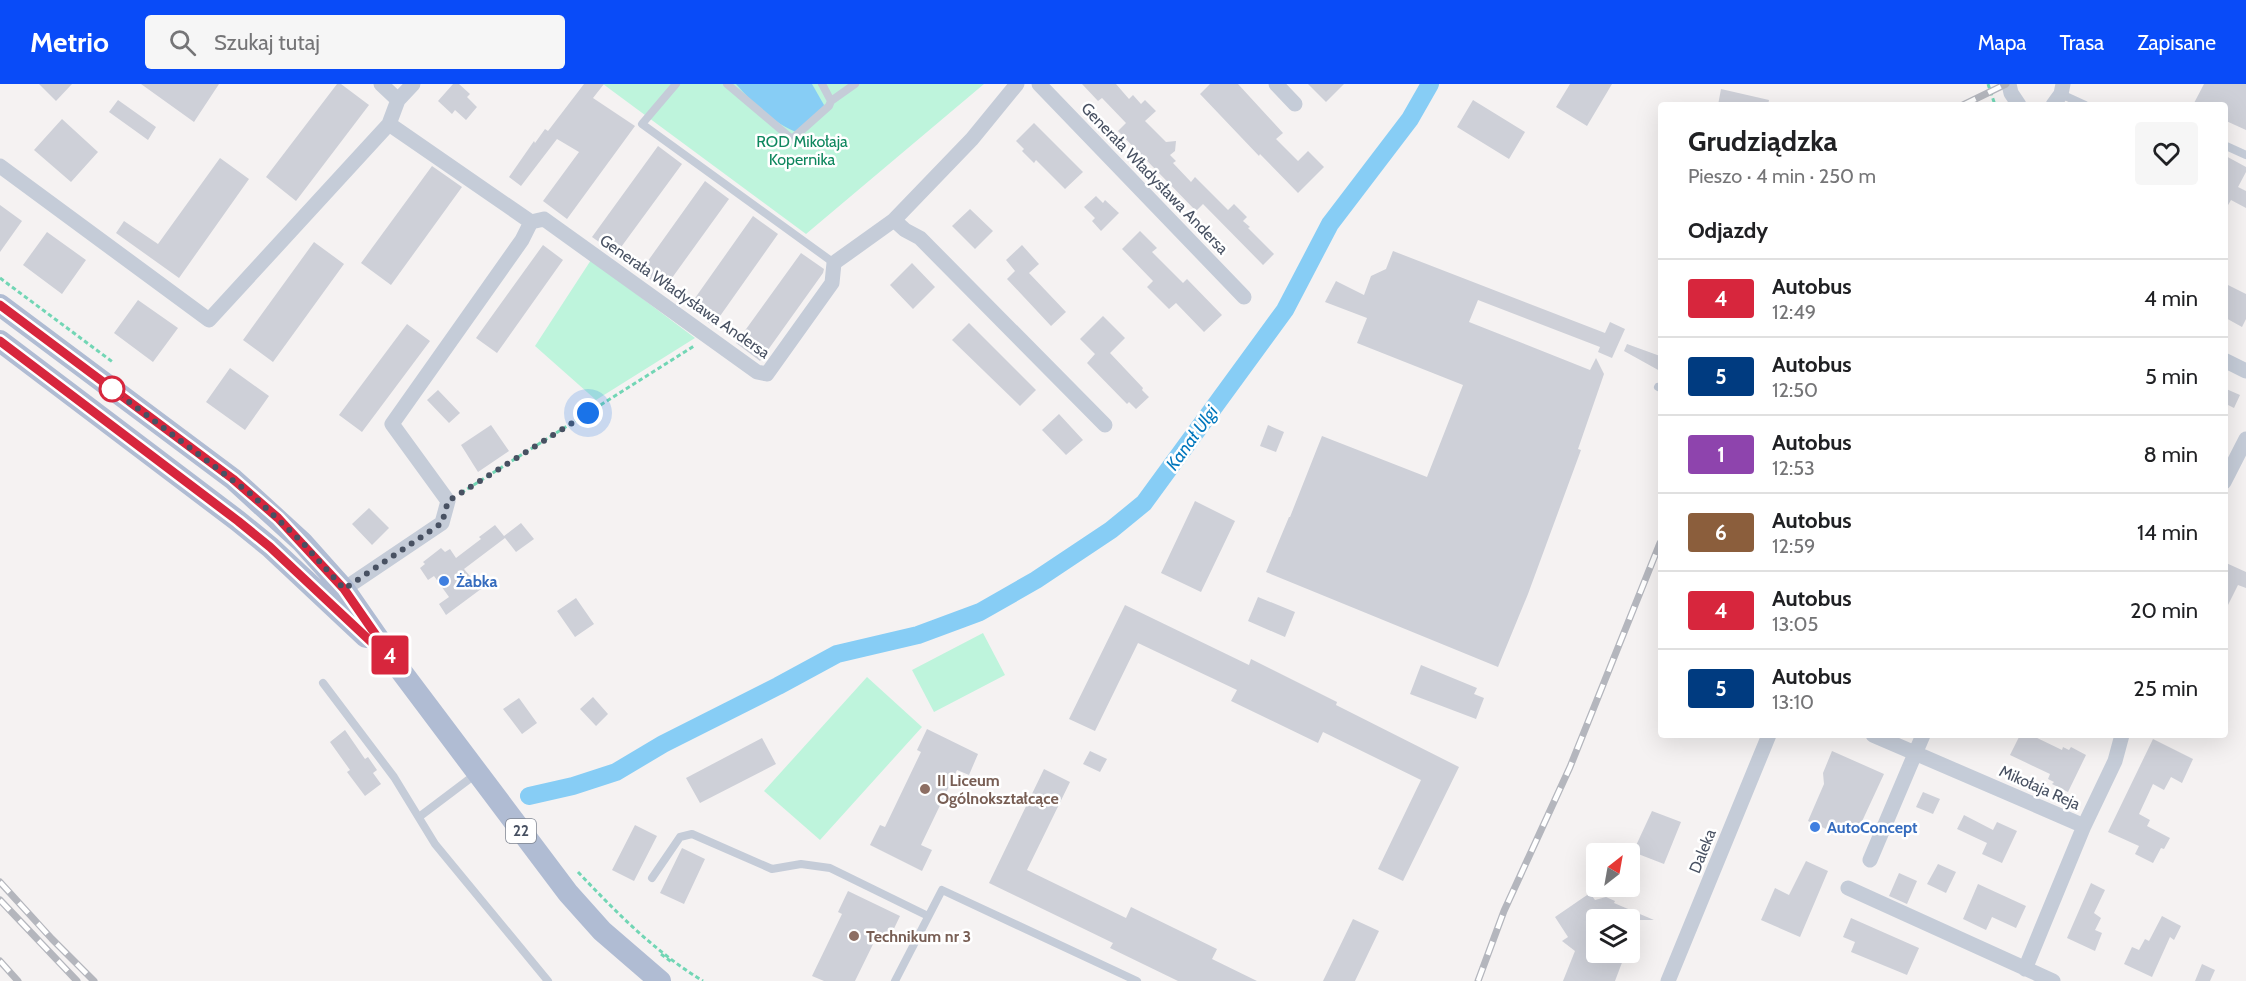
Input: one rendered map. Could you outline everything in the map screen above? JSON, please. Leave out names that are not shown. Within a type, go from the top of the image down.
[{"type":"main road","name":"22","points":[[0,305],[251,494],[302,542],[344,589],[398,667],[568,893],[618,945],[660,981]]},
{"type":"main road","name":"22","points":[[0,341],[171,468],[246,527],[278,554],[398,667]]},
{"type":"street","points":[[381,84],[398,100]]},
{"type":"street","points":[[0,166],[209,320],[389,124],[398,100],[413,84]]},
{"type":"street","name":"Generała Władysława Andersa","points":[[1039,84],[1244,297]]},
{"type":"street","points":[[1276,84],[1295,104]]},
{"type":"street","points":[[2009,84],[2015,102]]},
{"type":"street","points":[[834,263],[894,220],[972,139],[1011,87]]},
{"type":"street","name":"Generała Władysława Andersa","points":[[389,124],[531,222],[544,219],[757,372],[767,374],[832,284],[834,263]]},
{"type":"street","points":[[894,220],[905,230],[920,238],[1106,425]]},
{"type":"street","points":[[344,589],[442,523],[448,501],[392,424],[522,240],[531,222]]},
{"type":"street","points":[[2228,362],[2246,371]]},
{"type":"street","points":[[2228,474],[2246,439]]},
{"type":"street","name":"Daleka","points":[[1668,981],[1767,738]]},
{"type":"street","name":"Mikołaja Reja","points":[[1879,738],[2084,826],[2025,969]]},
{"type":"street","points":[[1870,860],[1922,738]]},
{"type":"street","points":[[2084,826],[2115,761],[2121,738]]},
{"type":"street","points":[[1848,888],[2053,981]]},
{"type":"lane","points":[[676,84],[642,123],[834,263]]},
{"type":"lane","points":[[728,84],[792,139],[829,106],[831,101],[855,84]]},
{"type":"lane","points":[[822,84],[831,101]]},
{"type":"lane","points":[[2059,94],[2078,102]]},
{"type":"lane","points":[[2228,147],[2246,155]]},
{"type":"lane","points":[[323,682],[394,777],[435,844],[548,981]]},
{"type":"lane","points":[[419,817],[477,773]]},
{"type":"lane","points":[[652,878],[680,837],[692,834],[772,869],[801,864],[830,868],[928,916]]},
{"type":"lane","points":[[895,981],[942,890],[1137,981]]},
{"type":"path","points":[[1988,84],[1994,102]]},
{"type":"path","points":[[448,501],[708,337]]},
{"type":"green space","name":"ROD Mikołaja Kopernika","points":[[603,84],[984,84],[806,234]]},
{"type":"green space","points":[[591,260],[695,338],[596,400],[535,346]]},
{"type":"green space","points":[[983,633],[1005,675],[934,712],[912,670]]},
{"type":"green space","points":[[867,677],[922,727],[820,840],[764,791]]},
{"type":"water","points":[[736,84],[812,84],[824,105],[822,112],[799,133],[781,125],[764,113]]},
{"type":"building","points":[[39,84],[72,84],[56,101]]},
{"type":"building","points":[[141,84],[219,84],[194,122]]},
{"type":"building","points":[[337,84],[341,84],[369,105],[296,201],[266,177]]},
{"type":"building","points":[[453,84],[459,84],[470,94],[467,97],[477,107],[466,120],[455,110],[452,114],[438,101]]},
{"type":"building","points":[[584,84],[604,84],[593,98],[635,126],[567,219],[543,201],[579,152],[557,139],[521,186],[509,177],[534,141],[535,143],[545,129],[548,131]]},
{"type":"building","points":[[1082,84],[1116,84],[1129,99],[1133,95],[1141,104],[1145,100],[1156,111],[1145,121],[1166,142],[1176,141],[1175,151],[1170,155],[1176,161],[1173,163],[1191,182],[1195,177],[1228,210],[1234,204],[1247,217],[1243,221],[1250,227],[1248,228],[1274,254],[1263,265],[1203,204],[1196,211],[1118,131],[1126,123],[1102,98],[1098,101]]},
{"type":"building","points":[[1210,84],[1238,84],[1283,133],[1276,139],[1298,161],[1308,151],[1324,167],[1298,193],[1200,94]]},
{"type":"building","points":[[1308,84],[1344,84],[1326,102]]},
{"type":"building","points":[[1570,84],[1612,84],[1587,126],[1556,107]]},
{"type":"building","points":[[2204,84],[2246,84],[2246,130],[2228,122],[2228,102],[2195,102]]},
{"type":"building","points":[[1721,89],[1769,100],[1769,102],[1719,102]]},
{"type":"building","points":[[118,100],[156,127],[148,140],[109,112]]},
{"type":"building","points":[[1473,100],[1525,132],[1509,159],[1457,127]]},
{"type":"building","points":[[62,119],[98,152],[71,182],[34,150]]},
{"type":"building","points":[[1034,123],[1083,172],[1065,189],[1036,160],[1034,163],[1016,141]]},
{"type":"building","points":[[658,146],[682,164],[616,254],[592,237]]},
{"type":"building","points":[[2228,157],[2246,167],[2246,172],[2238,187],[2246,191],[2246,208],[2231,200],[2228,205]]},
{"type":"building","points":[[220,158],[249,179],[179,278],[116,233],[124,221],[158,244]]},
{"type":"building","points":[[432,166],[462,187],[391,285],[361,263]]},
{"type":"building","points":[[705,181],[729,199],[664,289],[640,272]]},
{"type":"building","points":[[1096,196],[1103,203],[1105,200],[1119,213],[1101,231],[1092,221],[1095,218],[1084,207]]},
{"type":"building","points":[[0,205],[22,221],[0,252]]},
{"type":"building","points":[[970,209],[993,231],[975,249],[952,226]]},
{"type":"building","points":[[753,216],[778,234],[713,326],[688,308]]},
{"type":"building","points":[[1140,231],[1157,248],[1152,252],[1183,283],[1187,279],[1222,315],[1204,332],[1176,303],[1169,309],[1147,287],[1153,281],[1122,249]]},
{"type":"building","points":[[47,232],[86,260],[62,294],[23,265]]},
{"type":"building","points":[[314,242],[344,264],[273,362],[243,340]]},
{"type":"building","points":[[543,245],[563,260],[497,353],[476,338]]},
{"type":"building","points":[[1022,245],[1039,264],[1029,273],[1066,312],[1051,326],[1007,279],[1015,271],[1006,260]]},
{"type":"building","points":[[1393,251],[1605,333],[1610,322],[1625,329],[1612,358],[1598,352],[1600,347],[1478,300],[1469,322],[1590,370],[1596,358],[1604,374],[1578,449],[1581,450],[1528,594],[1498,667],[1266,572],[1322,436],[1427,477],[1463,385],[1357,343],[1367,318],[1325,302],[1336,281],[1364,295],[1371,276],[1386,269]]},
{"type":"building","points":[[801,253],[824,269],[823,273],[760,361],[736,343]]},
{"type":"building","points":[[912,263],[935,287],[913,309],[890,285]]},
{"type":"building","points":[[2228,285],[2246,294],[2246,319],[2242,327],[2228,319]]},
{"type":"building","points":[[138,300],[178,328],[153,362],[114,333]]},
{"type":"building","points":[[1103,316],[1125,338],[1110,353],[1149,397],[1136,409],[1129,402],[1127,404],[1087,363],[1095,354],[1080,339]]},
{"type":"building","points":[[969,323],[1036,390],[1020,406],[952,340]]},
{"type":"building","points":[[407,324],[430,341],[362,432],[339,415]]},
{"type":"building","points":[[1627,344],[1658,355],[1658,370],[1624,351]]},
{"type":"building","points":[[230,368],[269,396],[245,430],[206,402]]},
{"type":"building","points":[[438,390],[460,413],[449,423],[427,400]]},
{"type":"building","points":[[2228,390],[2240,395],[2234,408],[2228,405]]},
{"type":"building","points":[[1059,414],[1083,440],[1066,455],[1042,430]]},
{"type":"building","points":[[491,425],[509,451],[478,472],[461,445]]},
{"type":"building","points":[[1268,425],[1284,432],[1276,452],[1260,446]]},
{"type":"building","points":[[1195,501],[1235,521],[1201,592],[1161,573]]},
{"type":"building","points":[[369,508],[389,528],[372,545],[352,524]]},
{"type":"building","points":[[521,523],[534,539],[516,552],[505,538],[464,569],[481,589],[446,615],[439,604],[449,597],[434,576],[428,580],[420,568],[425,564],[423,562],[441,548],[445,552],[450,549],[456,558],[495,525],[504,536]]},
{"type":"building","points":[[2228,564],[2246,572],[2246,588],[2238,585],[2228,605]]},
{"type":"building","points":[[1258,597],[1295,612],[1285,637],[1248,621]]},
{"type":"building","points":[[576,598],[594,624],[575,637],[557,611]]},
{"type":"building","points":[[1125,605],[1249,665],[1251,659],[1459,767],[1403,881],[1378,869],[1421,780],[1323,732],[1318,743],[1231,701],[1237,690],[1138,643],[1095,731],[1069,719]]},
{"type":"building","points":[[1421,665],[1477,688],[1474,694],[1484,698],[1476,719],[1410,694]]},
{"type":"building","points":[[593,697],[608,714],[596,726],[580,709]]},
{"type":"building","points":[[519,698],[537,723],[522,734],[503,709]]},
{"type":"building","name":"II Liceum Ogólnokształcące","points":[[927,729],[978,754],[969,775],[957,770],[921,845],[932,850],[922,871],[870,845],[880,825],[885,827],[921,752],[917,750]]},
{"type":"building","points":[[345,730],[365,759],[368,757],[377,770],[373,773],[381,784],[365,796],[347,772],[350,770],[330,742]]},
{"type":"building","points":[[762,738],[776,764],[700,803],[686,778]]},
{"type":"building","points":[[2018,738],[2037,738],[2062,750],[2063,747],[2069,750],[2071,747],[2086,755],[2068,792],[2052,784],[2054,782],[2048,779],[2050,774],[2010,755]]},
{"type":"building","points":[[2153,739],[2193,759],[2182,783],[2171,777],[2164,790],[2153,784],[2139,814],[2150,820],[2147,826],[2170,838],[2164,849],[2161,848],[2153,863],[2135,854],[2139,846],[2108,832]]},
{"type":"building","points":[[1090,751],[1107,759],[1100,772],[1083,764]]},
{"type":"building","points":[[1832,751],[1884,774],[1858,830],[1847,825],[1842,836],[1808,821],[1824,784],[1823,773]]},
{"type":"building","points":[[1044,769],[1070,782],[1027,870],[1126,918],[1131,907],[1217,949],[1212,959],[1257,981],[1178,981],[1110,948],[1113,943],[989,883]]},
{"type":"building","points":[[1923,792],[1940,799],[1933,814],[1916,807]]},
{"type":"building","points":[[1652,811],[1681,822],[1664,864],[1640,855],[1640,843],[1637,843]]},
{"type":"building","points":[[1964,815],[1993,830],[1997,822],[2017,831],[2002,863],[1982,854],[1987,843],[1957,829]]},
{"type":"building","points":[[635,825],[657,836],[634,881],[612,870]]},
{"type":"building","points":[[682,848],[705,859],[684,904],[660,893]]},
{"type":"building","points":[[1806,861],[1828,871],[1800,937],[1761,920],[1775,888],[1789,895]]},
{"type":"building","points":[[1938,864],[1956,872],[1946,893],[1927,884]]},
{"type":"building","points":[[1899,873],[1917,881],[1907,904],[1889,896]]},
{"type":"building","points":[[2091,883],[2105,890],[2094,913],[2101,918],[2095,930],[2102,933],[2095,951],[2067,938]]},
{"type":"building","points":[[1978,884],[2026,906],[2016,928],[1992,917],[1986,930],[1963,919]]},
{"type":"building","name":"Technikum nr 3","points":[[848,891],[900,916],[890,937],[879,932],[855,981],[824,981],[812,976],[842,914],[838,912]]},
{"type":"building","points":[[1586,896],[1595,900],[1606,897],[1628,909],[1586,909],[1586,963],[1622,963],[1615,981],[1563,981],[1575,951],[1562,941],[1568,937],[1555,917]]},
{"type":"building","points":[[1640,914],[1654,920],[1640,920]]},
{"type":"building","points":[[2162,916],[2181,926],[2174,940],[2170,937],[2152,977],[2124,964],[2132,947],[2139,950],[2145,939],[2149,941]]},
{"type":"building","points":[[1851,918],[1919,948],[1907,975],[1851,952],[1855,942],[1843,937]]},
{"type":"building","points":[[1353,919],[1379,931],[1355,981],[1323,981]]},
{"type":"building","points":[[2202,964],[2215,970],[2210,981],[2195,981]]},
{"type":"waterway","name":"Kanał Ulgi","points":[[529,796],[573,786],[616,772],[663,744],[837,654],[918,635],[980,612],[1036,580],[1111,530],[1144,503],[1285,310],[1330,224],[1410,119],[1430,84]]},
{"type":"railway","points":[[1969,102],[2006,84]]},
{"type":"railway","points":[[1478,981],[1504,911],[1570,767],[1658,548]]},
{"type":"railway","points":[[0,882],[94,981]]},
{"type":"railway","points":[[0,900],[77,981]]},
{"type":"railway","points":[[0,961],[18,981]]},
{"type":"bus line","name":"4","points":[[0,305],[233,479],[278,518],[337,580],[398,667],[270,547],[171,468],[0,341]]},
{"type":"place","name":"Żabka","points":[[444,581]]},
{"type":"place","name":"II Liceum Ogólnokształcące","points":[[925,789]]},
{"type":"place","name":"AutoConcept","points":[[1815,827]]},
{"type":"place","name":"Technikum nr 3","points":[[854,936]]},
{"type":"route","points":[[112,389],[251,494],[302,542],[344,589],[442,523],[448,501],[588,413]]}]
